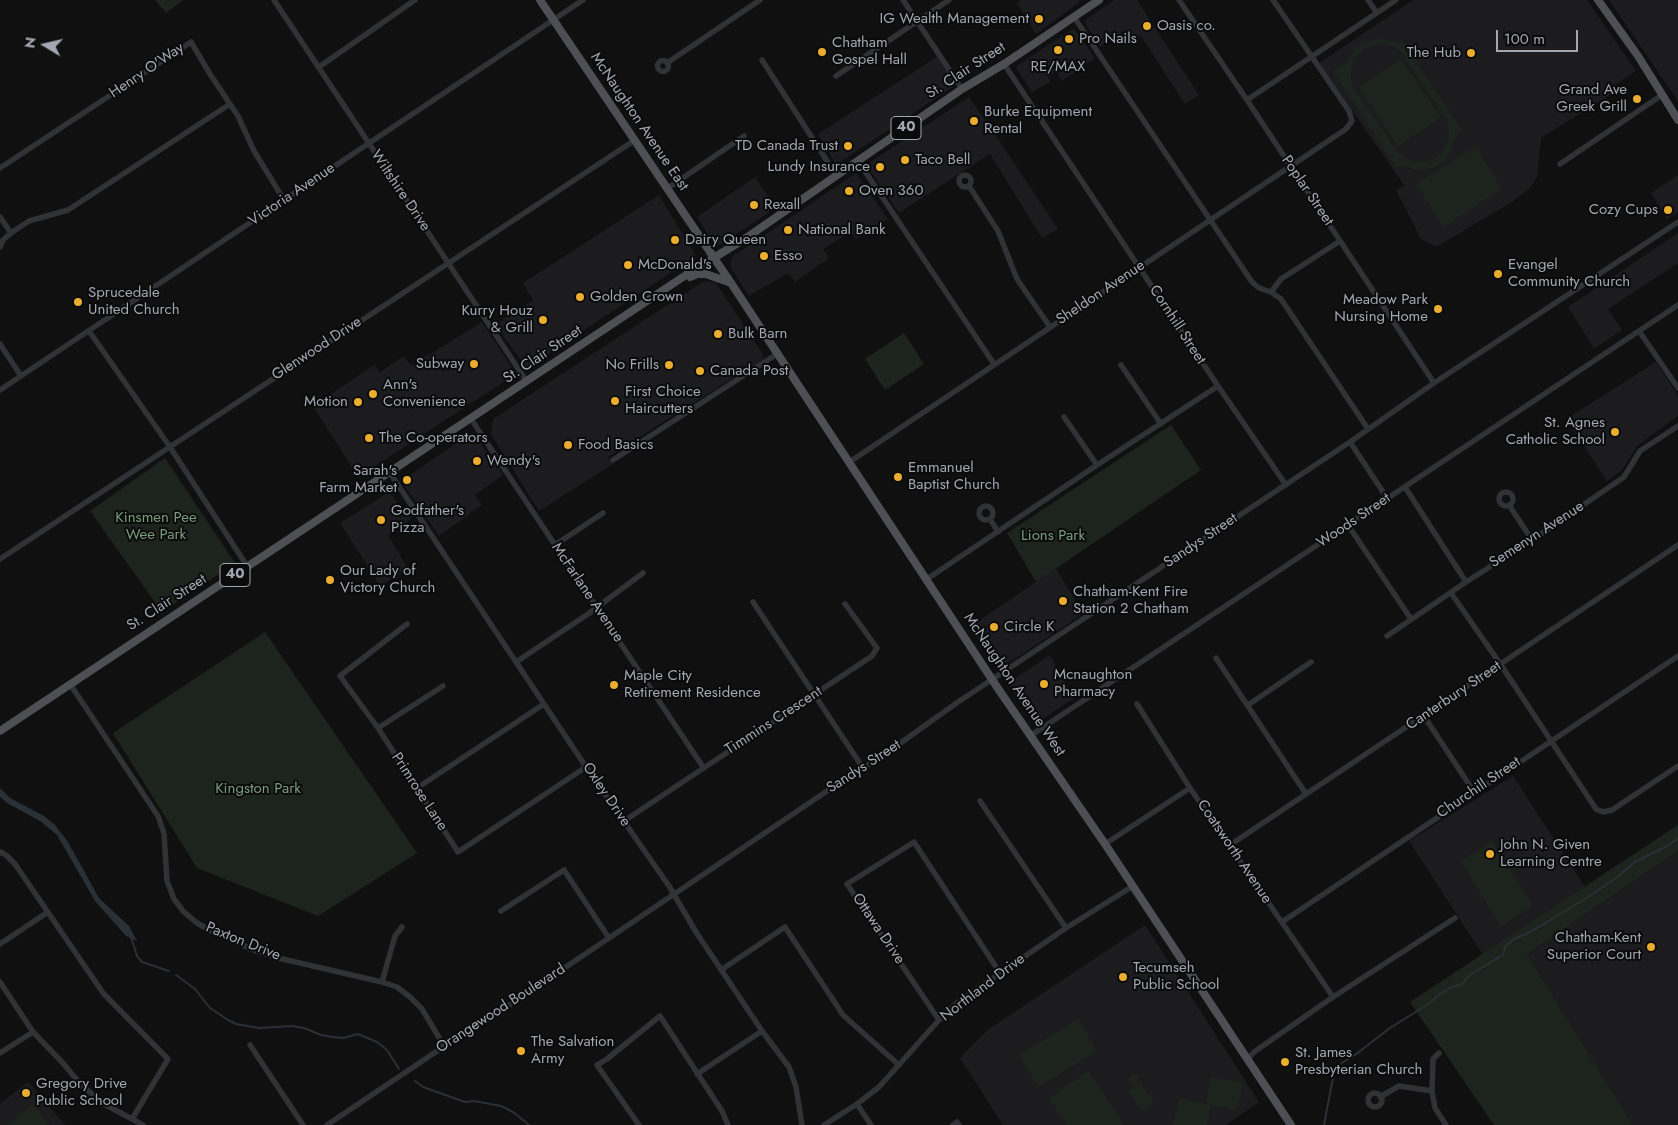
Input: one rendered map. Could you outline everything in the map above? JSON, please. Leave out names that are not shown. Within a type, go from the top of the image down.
[{"type":"main road","name":"McNaughton Avenue East","points":[[540,0],[714,259]]},
{"type":"main road","name":"St. Clair Street","points":[[0,731],[714,259],[962,89],[1004,64],[1074,17],[1088,3],[1099,0]]},
{"type":"main road","points":[[1598,0],[1638,56],[1678,120]]},
{"type":"main road","name":"McNaughton Avenue West","points":[[714,259],[992,680],[1105,844],[1291,1125]]},
{"type":"main road","points":[[680,280],[698,274],[706,274],[730,283]]},
{"type":"street","name":"Wiltshire Drive","points":[[274,0],[320,66],[369,144],[528,382]]},
{"type":"street","points":[[320,66],[415,0]]},
{"type":"street","name":"Victoria Avenue","points":[[0,390],[583,0]]},
{"type":"street","points":[[668,63],[760,0]]},
{"type":"street","points":[[903,0],[962,89]]},
{"type":"street","points":[[836,76],[949,0]]},
{"type":"street","name":"Poplar Street","points":[[1179,0],[1248,100],[1434,383]]},
{"type":"street","points":[[1273,0],[1312,57]]},
{"type":"street","points":[[1368,0],[1377,13]]},
{"type":"street","points":[[1248,100],[1396,0]]},
{"type":"street","points":[[1074,17],[1252,282],[1259,288],[1271,292],[1281,299],[1368,429]]},
{"type":"street","name":"Henry O'Way","points":[[0,168],[191,42],[242,122],[254,151],[284,200]]},
{"type":"street","name":"Sheldon Avenue","points":[[848,463],[1346,129],[1352,121],[1349,111],[1312,57]]},
{"type":"street","points":[[762,60],[836,175]]},
{"type":"street","name":"Cornhill Street","points":[[1004,64],[1286,485]]},
{"type":"street","points":[[1560,164],[1662,95]]},
{"type":"street","points":[[0,247],[11,233],[35,218],[68,210],[230,104]]},
{"type":"street","points":[[668,188],[744,136]]},
{"type":"street","name":"Glenwood Drive","points":[[0,559],[635,140]]},
{"type":"street","points":[[858,161],[994,364]]},
{"type":"street","points":[[969,186],[998,230],[1017,278],[1050,327]]},
{"type":"street","points":[[0,217],[11,233]]},
{"type":"street","name":"Sandys Street","points":[[674,894],[1350,442],[1434,383],[1678,222]]},
{"type":"street","points":[[1271,292],[1281,279],[1340,241]]},
{"type":"street","name":"Woods Street","points":[[1030,736],[1678,304]]},
{"type":"street","points":[[89,331],[170,447],[247,566]]},
{"type":"street","points":[[1639,331],[1678,388]]},
{"type":"street","points":[[0,344],[22,376]]},
{"type":"street","points":[[613,460],[777,354]]},
{"type":"street","points":[[1121,365],[1161,424]]},
{"type":"street","points":[[927,580],[1218,386]]},
{"type":"street","points":[[1064,417],[1097,465]]},
{"type":"street","name":"McFarlane Avenue","points":[[470,419],[703,767]]},
{"type":"street","name":"Semenyn Avenue","points":[[1387,636],[1624,477],[1640,451],[1678,426]]},
{"type":"street","points":[[1350,442],[1388,498]]},
{"type":"street","name":"Oxley Drive","points":[[390,473],[586,767],[674,894],[721,970],[789,1067],[796,1087],[802,1125]]},
{"type":"street","points":[[1405,487],[1466,582]]},
{"type":"street","points":[[1509,504],[1532,540]]},
{"type":"street","points":[[555,545],[603,513]]},
{"type":"street","points":[[990,519],[998,532]]},
{"type":"street","points":[[1348,525],[1410,619]]},
{"type":"street","name":"Canterbury Street","points":[[1230,845],[1678,545]]},
{"type":"street","points":[[516,662],[643,573]]},
{"type":"street","points":[[1451,593],[1501,664],[1596,809],[1602,812],[1612,810],[1678,766]]},
{"type":"street","points":[[753,602],[863,768]]},
{"type":"street","name":"Timmins Crescent","points":[[624,821],[872,656],[877,648],[845,604]]},
{"type":"street","name":"Primrose Lane","points":[[407,624],[340,676],[378,728],[458,852],[586,767]]},
{"type":"street","name":"Churchill Street","points":[[1282,922],[1678,656]]},
{"type":"street","points":[[1216,658],[1306,794]]},
{"type":"street","points":[[1248,705],[1311,662]]},
{"type":"street","name":"Paxton Drive","points":[[70,684],[158,816],[164,833],[167,881],[174,899],[183,911],[197,923],[256,951],[397,987],[422,1009],[444,1046]]},
{"type":"street","points":[[378,728],[443,686]]},
{"type":"street","points":[[417,788],[544,704]]},
{"type":"street","name":"Coatsworth Avenue","points":[[1137,704],[1190,788],[1333,997]]},
{"type":"street","points":[[1424,716],[1474,792]]},
{"type":"street","points":[[1105,844],[1190,788]]},
{"type":"street","points":[[980,802],[1066,928]]},
{"type":"street","name":"Ottawa Drive","points":[[939,1020],[847,884],[914,842],[1000,973]]},
{"type":"street","points":[[0,852],[15,864],[103,993],[168,1059],[132,1119]]},
{"type":"street","points":[[501,911],[564,870],[609,938]]},
{"type":"street","name":"Northland Drive","points":[[824,1125],[879,1087],[939,1020],[957,1003],[1066,928],[1133,886]]},
{"type":"street","name":"Orangewood Boulevard","points":[[327,1125],[674,894]]},
{"type":"street","points":[[0,944],[48,912]]},
{"type":"street","points":[[1248,1059],[1254,1052],[1333,997],[1455,918]]},
{"type":"street","points":[[382,982],[395,936],[402,927]]},
{"type":"street","points":[[721,970],[786,927],[843,1015],[899,1065]]},
{"type":"street","points":[[0,982],[33,1032],[82,1086],[106,1105],[143,1125]]},
{"type":"street","points":[[639,1125],[597,1064],[614,1053],[660,1016],[726,1117],[728,1125]]},
{"type":"street","points":[[697,1074],[762,1031]]},
{"type":"street","points":[[0,1054],[33,1032]]},
{"type":"street","points":[[250,1046],[303,1125]]},
{"type":"street","points":[[1439,1053],[1433,1059],[1432,1090],[1435,1108],[1446,1125]]},
{"type":"street","points":[[1380,1097],[1400,1086],[1432,1090]]},
{"type":"street","points":[[857,1104],[871,1125]]},
{"type":"street","points":[[953,1125],[957,1122],[959,1125]]},
{"type":"shaded area","points":[[1021,0],[1079,0],[1080,2],[1036,34],[1017,3]]},
{"type":"shaded area","points":[[1114,0],[1137,0],[1199,95],[1185,104],[1141,36],[1132,41],[1124,31],[1100,47],[1084,21]]},
{"type":"shaded area","points":[[1413,0],[1587,0],[1636,71],[1613,86],[1616,91],[1541,138],[1537,177],[1531,187],[1512,202],[1436,247],[1421,239],[1396,190],[1404,185],[1319,63]]},
{"type":"shaded area","points":[[1609,0],[1678,0],[1678,101]]},
{"type":"shaded area","points":[[1074,28],[1095,58],[1062,81],[1056,72],[1048,77],[1051,82],[1032,92],[1015,67]]},
{"type":"shaded area","points":[[938,56],[957,84],[836,165],[818,134]]},
{"type":"shaded area","points":[[969,97],[1058,229],[1042,238],[990,154],[899,213],[869,169],[869,163]]},
{"type":"shaded area","points":[[856,173],[888,219],[856,239],[851,232],[823,249],[829,258],[795,282],[788,273],[749,296],[730,266],[732,257]]},
{"type":"shaded area","points":[[1678,175],[1678,212],[1667,219],[1651,193]]},
{"type":"shaded area","points":[[755,177],[776,208],[719,245],[713,243],[697,217]]},
{"type":"shaded area","points":[[659,195],[696,256],[527,368],[495,325],[533,300],[523,283]]},
{"type":"shaded area","points":[[1678,233],[1678,263],[1608,309],[1622,330],[1594,349],[1568,307]]},
{"type":"shaded area","points":[[704,281],[716,283],[762,353],[763,359],[608,457],[613,464],[539,511],[491,434],[493,419]]},
{"type":"shaded area","points":[[482,322],[516,374],[358,477],[313,406],[374,365],[380,372],[404,356],[411,366]]},
{"type":"shaded area","name":"St. Agnes Catholic School","points":[[1656,362],[1678,396],[1678,416],[1638,445],[1622,470],[1607,481],[1566,419]]},
{"type":"shaded area","points":[[473,432],[503,475],[475,495],[482,505],[439,536],[401,481]]},
{"type":"shaded area","points":[[389,492],[411,519],[388,535],[408,568],[380,586],[340,523]]},
{"type":"shaded area","points":[[1056,568],[1083,614],[1005,665],[993,662],[970,627]]},
{"type":"shaded area","points":[[1050,655],[1074,698],[1035,724],[1010,686],[1011,681]]},
{"type":"shaded area","name":"John N. Given Learning Centre","points":[[1513,776],[1585,887],[1483,955],[1409,841]]},
{"type":"shaded area","points":[[0,788],[10,798],[44,816],[55,825],[68,842],[99,898],[129,926],[137,941],[126,936],[95,901],[57,835],[40,821],[7,803],[0,797]]},
{"type":"shaded area","points":[[1678,851],[1678,1125],[1633,1125],[1527,954]]},
{"type":"shaded area","name":"Tecumseh Public School","points":[[1145,925],[1259,1102],[1226,1125],[1003,1125],[960,1058],[989,1029]]},
{"type":"shaded area","name":"Gregory Drive Public School","points":[[28,1082],[65,1125],[0,1125],[0,1104]]},
{"type":"green space","points":[[155,0],[183,0],[166,13]]},
{"type":"green space","points":[[1381,38],[1398,43],[1402,40],[1462,130],[1456,135],[1450,154],[1433,168],[1422,170],[1402,165],[1397,168],[1333,71],[1346,63],[1356,48],[1364,42]],"holes":[[[1377,44],[1389,45],[1400,51],[1447,120],[1449,130],[1448,141],[1444,150],[1426,162],[1415,162],[1404,158],[1397,152],[1356,91],[1351,79],[1351,67],[1356,56],[1365,48]]]},
{"type":"green space","points":[[1401,59],[1441,118],[1398,146],[1359,87]]},
{"type":"green space","points":[[1476,146],[1501,189],[1444,227],[1416,184]]},
{"type":"green space","points":[[904,333],[924,364],[885,390],[865,359]]},
{"type":"green space","name":"Lions Park","points":[[1171,425],[1201,470],[1036,582],[1007,533]]},
{"type":"green space","name":"Kinsmen Pee Wee Park","points":[[165,458],[235,563],[162,612],[90,511]]},
{"type":"green space","name":"Kingston Park","points":[[265,632],[417,853],[318,916],[197,868],[113,733]]},
{"type":"green space","points":[[1678,825],[1678,851],[1527,954],[1633,1125],[1494,1125],[1410,1002]]},
{"type":"green space","points":[[1492,841],[1533,906],[1501,926],[1461,861]]},
{"type":"green space","points":[[1078,1019],[1097,1051],[1038,1087],[1019,1055]]},
{"type":"green space","points":[[1088,1071],[1124,1125],[1067,1125],[1049,1098]]},
{"type":"green space","points":[[1136,1073],[1139,1077],[1137,1083],[1140,1082],[1154,1103],[1142,1111],[1128,1090],[1136,1084],[1134,1085],[1128,1081],[1129,1077]]},
{"type":"green space","points":[[1211,1077],[1243,1083],[1237,1110],[1211,1105],[1207,1125],[1173,1125],[1179,1098],[1206,1104]]},
{"type":"green space","points":[[32,1104],[50,1125],[9,1125]]},
{"type":"waterway","points":[[1324,1125],[1335,1067],[1355,1055],[1390,1028],[1430,1003],[1440,994],[1462,984],[1471,974],[1503,955],[1505,947],[1514,939],[1532,931],[1585,899],[1616,878],[1635,862],[1667,846],[1678,838]]},
{"type":"waterway","points":[[131,937],[137,956],[142,962],[169,971]]},
{"type":"waterway","points":[[176,975],[195,989],[210,1008],[236,1024],[259,1028],[292,1026],[304,1028],[321,1035],[343,1038],[358,1034],[377,1042],[387,1050],[399,1069]]},
{"type":"waterway","points":[[415,1081],[423,1087],[465,1102],[474,1101],[501,1106],[513,1112],[529,1125]]},
{"type":"place","name":"IG Wealth Management","points":[[1039,19]]},
{"type":"place","name":"Oasis co.","points":[[1147,26]]},
{"type":"place","name":"Pro Nails","points":[[1069,39]]},
{"type":"place","name":"RE/MAX","points":[[1058,50]]},
{"type":"place","name":"Chatham Gospel Hall","points":[[822,52]]},
{"type":"place","name":"The Hub","points":[[1471,53]]},
{"type":"place","name":"Grand Ave Greek Grill","points":[[1637,99]]},
{"type":"place","name":"Burke Equipment Rental","points":[[974,121]]},
{"type":"place","name":"TD Canada Trust","points":[[848,146]]},
{"type":"place","name":"Taco Bell","points":[[905,160]]},
{"type":"place","name":"Lundy Insurance","points":[[880,167]]},
{"type":"place","name":"Oven 360","points":[[849,191]]},
{"type":"place","name":"Rexall","points":[[754,205]]},
{"type":"place","name":"Cozy Cups","points":[[1668,210]]},
{"type":"place","name":"National Bank","points":[[788,230]]},
{"type":"place","name":"Dairy Queen","points":[[675,240]]},
{"type":"place","name":"Esso","points":[[764,256]]},
{"type":"place","name":"McDonald's","points":[[628,265]]},
{"type":"place","name":"Evangel Community Church","points":[[1498,274]]},
{"type":"place","name":"Golden Crown","points":[[580,297]]},
{"type":"place","name":"Sprucedale United Church","points":[[78,302]]},
{"type":"place","name":"Meadow Park Nursing Home","points":[[1438,309]]},
{"type":"place","name":"Kurry Houz & Grill","points":[[543,320]]},
{"type":"place","name":"Bulk Barn","points":[[718,334]]},
{"type":"place","name":"Subway","points":[[474,364]]},
{"type":"place","name":"No Frills","points":[[669,365]]},
{"type":"place","name":"Canada Post","points":[[700,371]]},
{"type":"place","name":"Ann's Convenience","points":[[373,394]]},
{"type":"place","name":"First Choice Haircutters","points":[[615,401]]},
{"type":"place","name":"Motion","points":[[358,402]]},
{"type":"place","name":"St. Agnes Catholic School","points":[[1615,432]]},
{"type":"place","name":"The Co-operators","points":[[369,438]]},
{"type":"place","name":"Food Basics","points":[[568,445]]},
{"type":"place","name":"Wendy's","points":[[477,461]]},
{"type":"place","name":"Emmanuel Baptist Church","points":[[898,477]]},
{"type":"place","name":"Sarah's Farm Market","points":[[407,480]]},
{"type":"place","name":"Godfather's Pizza","points":[[381,520]]},
{"type":"place","name":"Our Lady of Victory Church","points":[[330,580]]},
{"type":"place","name":"Chatham-Kent Fire Station 2 Chatham","points":[[1063,601]]},
{"type":"place","name":"Circle K","points":[[994,627]]},
{"type":"place","name":"Mcnaughton Pharmacy","points":[[1044,684]]},
{"type":"place","name":"Maple City Retirement Residence","points":[[614,685]]},
{"type":"place","name":"John N. Given Learning Centre","points":[[1490,854]]},
{"type":"place","name":"Chatham-Kent Superior Court","points":[[1651,947]]},
{"type":"place","name":"Tecumseh Public School","points":[[1123,977]]},
{"type":"place","name":"The Salvation Army","points":[[521,1051]]},
{"type":"place","name":"St. James Presbyterian Church","points":[[1285,1062]]},
{"type":"place","name":"Gregory Drive Public School","points":[[26,1093]]}]
